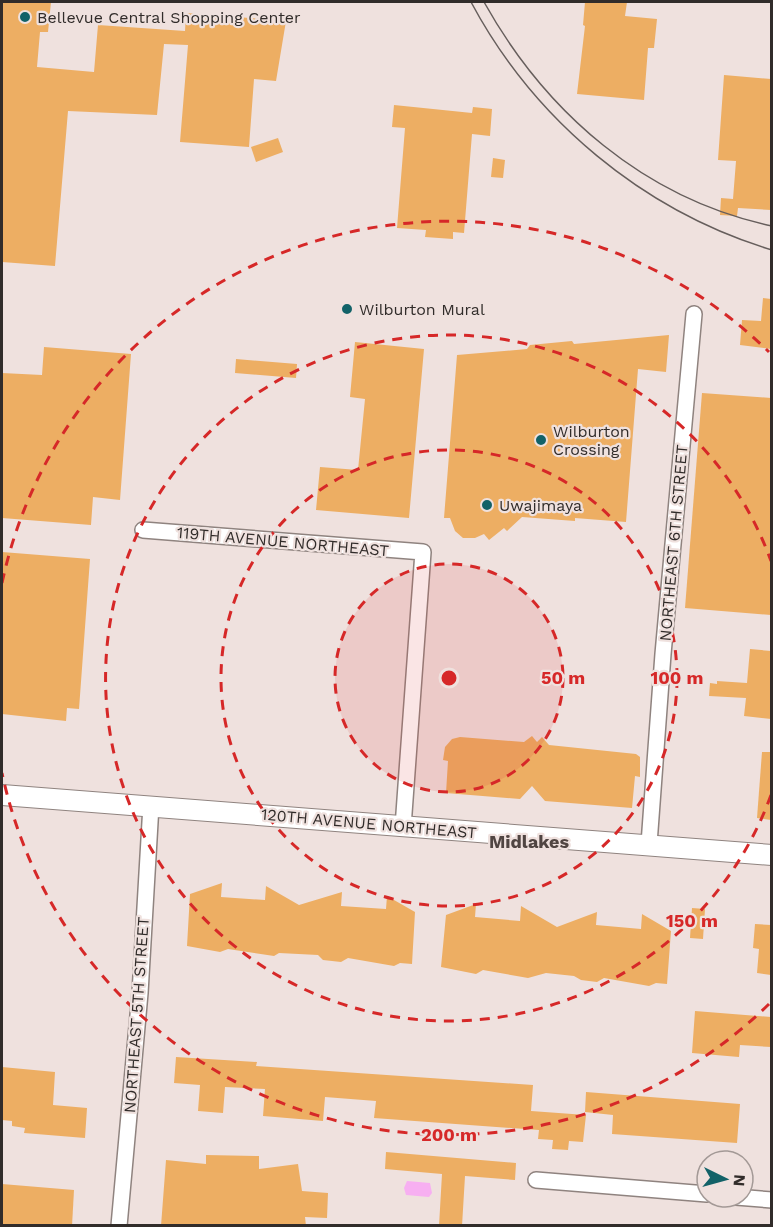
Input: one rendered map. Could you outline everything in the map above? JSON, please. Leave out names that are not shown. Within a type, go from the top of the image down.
[{"type":"main road","name":"120TH AVENUE NORTHEAST","points":[[2,795],[771,855]]},
{"type":"street","name":"NORTHEAST 6TH STREET","points":[[649,844],[663,654],[694,314]]},
{"type":"street","name":"119TH AVENUE NORTHEAST","points":[[143,530],[423,552],[403,827]]},
{"type":"street","name":"NORTHEAST 5TH STREET","points":[[119,1226],[140,993],[151,805]]},
{"type":"street","points":[[536,1180],[695,1193]]},
{"type":"street","points":[[755,1199],[771,1200]]},
{"type":"shaded area","points":[[407,1181],[430,1183],[432,1193],[429,1197],[406,1195],[404,1188]]},
{"type":"building","points":[[2,2],[51,2],[48,32],[40,32],[37,67],[94,72],[98,25],[185,31],[186,13],[286,21],[276,81],[254,79],[249,147],[180,142],[188,45],[164,44],[157,115],[68,111],[55,266],[2,262]]},
{"type":"building","points":[[585,2],[627,2],[625,16],[657,19],[654,48],[648,48],[644,100],[577,94],[585,26],[583,25]]},
{"type":"building","points":[[724,75],[771,79],[771,210],[738,208],[737,216],[720,215],[721,198],[733,199],[736,161],[718,160]]},
{"type":"building","points":[[394,105],[472,113],[473,107],[492,109],[490,136],[472,134],[464,233],[453,232],[453,239],[425,237],[426,230],[397,228],[405,128],[392,127]]},
{"type":"building","points":[[278,138],[283,152],[256,162],[251,147]]},
{"type":"building","points":[[493,158],[505,160],[503,178],[491,177]]},
{"type":"building","points":[[763,298],[771,299],[771,349],[740,345],[742,320],[761,321]]},
{"type":"building","name":"Wilburton Crossing","points":[[669,335],[666,372],[638,369],[626,522],[522,517],[507,531],[504,528],[489,540],[484,534],[475,538],[463,538],[455,531],[450,518],[444,518],[457,355],[527,349],[530,345],[572,341],[574,344]]},
{"type":"building","points":[[355,342],[424,349],[409,518],[316,510],[320,467],[358,470],[365,399],[350,397]]},
{"type":"building","points":[[44,347],[131,354],[120,500],[93,497],[91,525],[2,518],[2,373],[42,375]]},
{"type":"building","points":[[236,359],[297,364],[296,378],[235,373]]},
{"type":"building","points":[[702,393],[771,398],[771,615],[685,608]]},
{"type":"building","points":[[2,552],[90,559],[79,709],[67,708],[66,721],[2,714]]},
{"type":"building","points":[[750,649],[771,651],[771,719],[744,716],[746,698],[709,696],[710,683],[717,684],[717,681],[747,683]]},
{"type":"building","points":[[532,736],[537,742],[542,737],[549,745],[636,754],[640,757],[640,777],[635,776],[632,808],[545,801],[532,786],[520,799],[446,793],[448,761],[443,760],[445,747],[452,739],[460,737],[524,742]]},
{"type":"building","points":[[762,752],[771,752],[771,820],[757,818]]},
{"type":"building","points":[[222,883],[221,897],[265,900],[266,886],[299,905],[342,892],[341,906],[386,909],[387,896],[415,912],[412,964],[400,963],[394,966],[348,958],[341,962],[323,960],[318,955],[279,953],[274,956],[228,949],[220,952],[187,946],[190,894]]},
{"type":"building","points":[[476,904],[475,917],[520,921],[521,906],[557,927],[597,912],[596,925],[641,929],[642,914],[671,931],[667,984],[656,983],[649,986],[604,978],[597,982],[581,980],[574,976],[546,973],[528,978],[483,970],[476,974],[441,967],[446,915]]},
{"type":"building","points":[[692,908],[705,909],[703,939],[690,938]]},
{"type":"building","points":[[755,924],[771,925],[771,975],[757,973],[759,949],[753,948]]},
{"type":"building","points":[[695,1011],[771,1017],[771,1047],[740,1045],[739,1057],[692,1053]]},
{"type":"building","points":[[176,1057],[257,1062],[256,1066],[533,1085],[531,1111],[586,1115],[583,1142],[569,1141],[568,1150],[552,1149],[553,1140],[538,1139],[539,1130],[374,1118],[376,1101],[325,1097],[323,1121],[263,1116],[265,1089],[225,1087],[223,1113],[198,1111],[200,1085],[174,1083]]},
{"type":"building","points":[[2,1067],[55,1072],[53,1105],[87,1108],[85,1138],[24,1133],[25,1128],[12,1126],[12,1121],[2,1120]]},
{"type":"building","points":[[586,1092],[740,1104],[737,1143],[612,1134],[613,1115],[585,1112]]},
{"type":"building","points":[[386,1152],[516,1163],[515,1180],[465,1176],[462,1226],[439,1226],[442,1174],[385,1169]]},
{"type":"building","points":[[206,1155],[259,1156],[259,1169],[298,1164],[302,1191],[328,1193],[327,1218],[305,1217],[306,1226],[161,1226],[166,1160],[206,1164]]},
{"type":"building","points":[[2,1184],[74,1190],[72,1226],[2,1226]]},
{"type":"tram line","points":[[471,2],[497,45],[526,85],[560,122],[597,156],[637,186],[679,211],[725,233],[772,250]]},
{"type":"tram line","points":[[484,2],[509,42],[537,80],[569,115],[604,146],[641,173],[682,195],[726,213],[772,226]]},
{"type":"place","name":"Bellevue Central Shopping Center","points":[[25,17]]},
{"type":"place","name":"Wilburton Mural","points":[[347,309]]},
{"type":"place","name":"Wilburton Crossing","points":[[541,440]]},
{"type":"place","name":"Uwajimaya","points":[[487,505]]},
{"type":"district","name":"Midlakes","points":[[529,842]]}]
